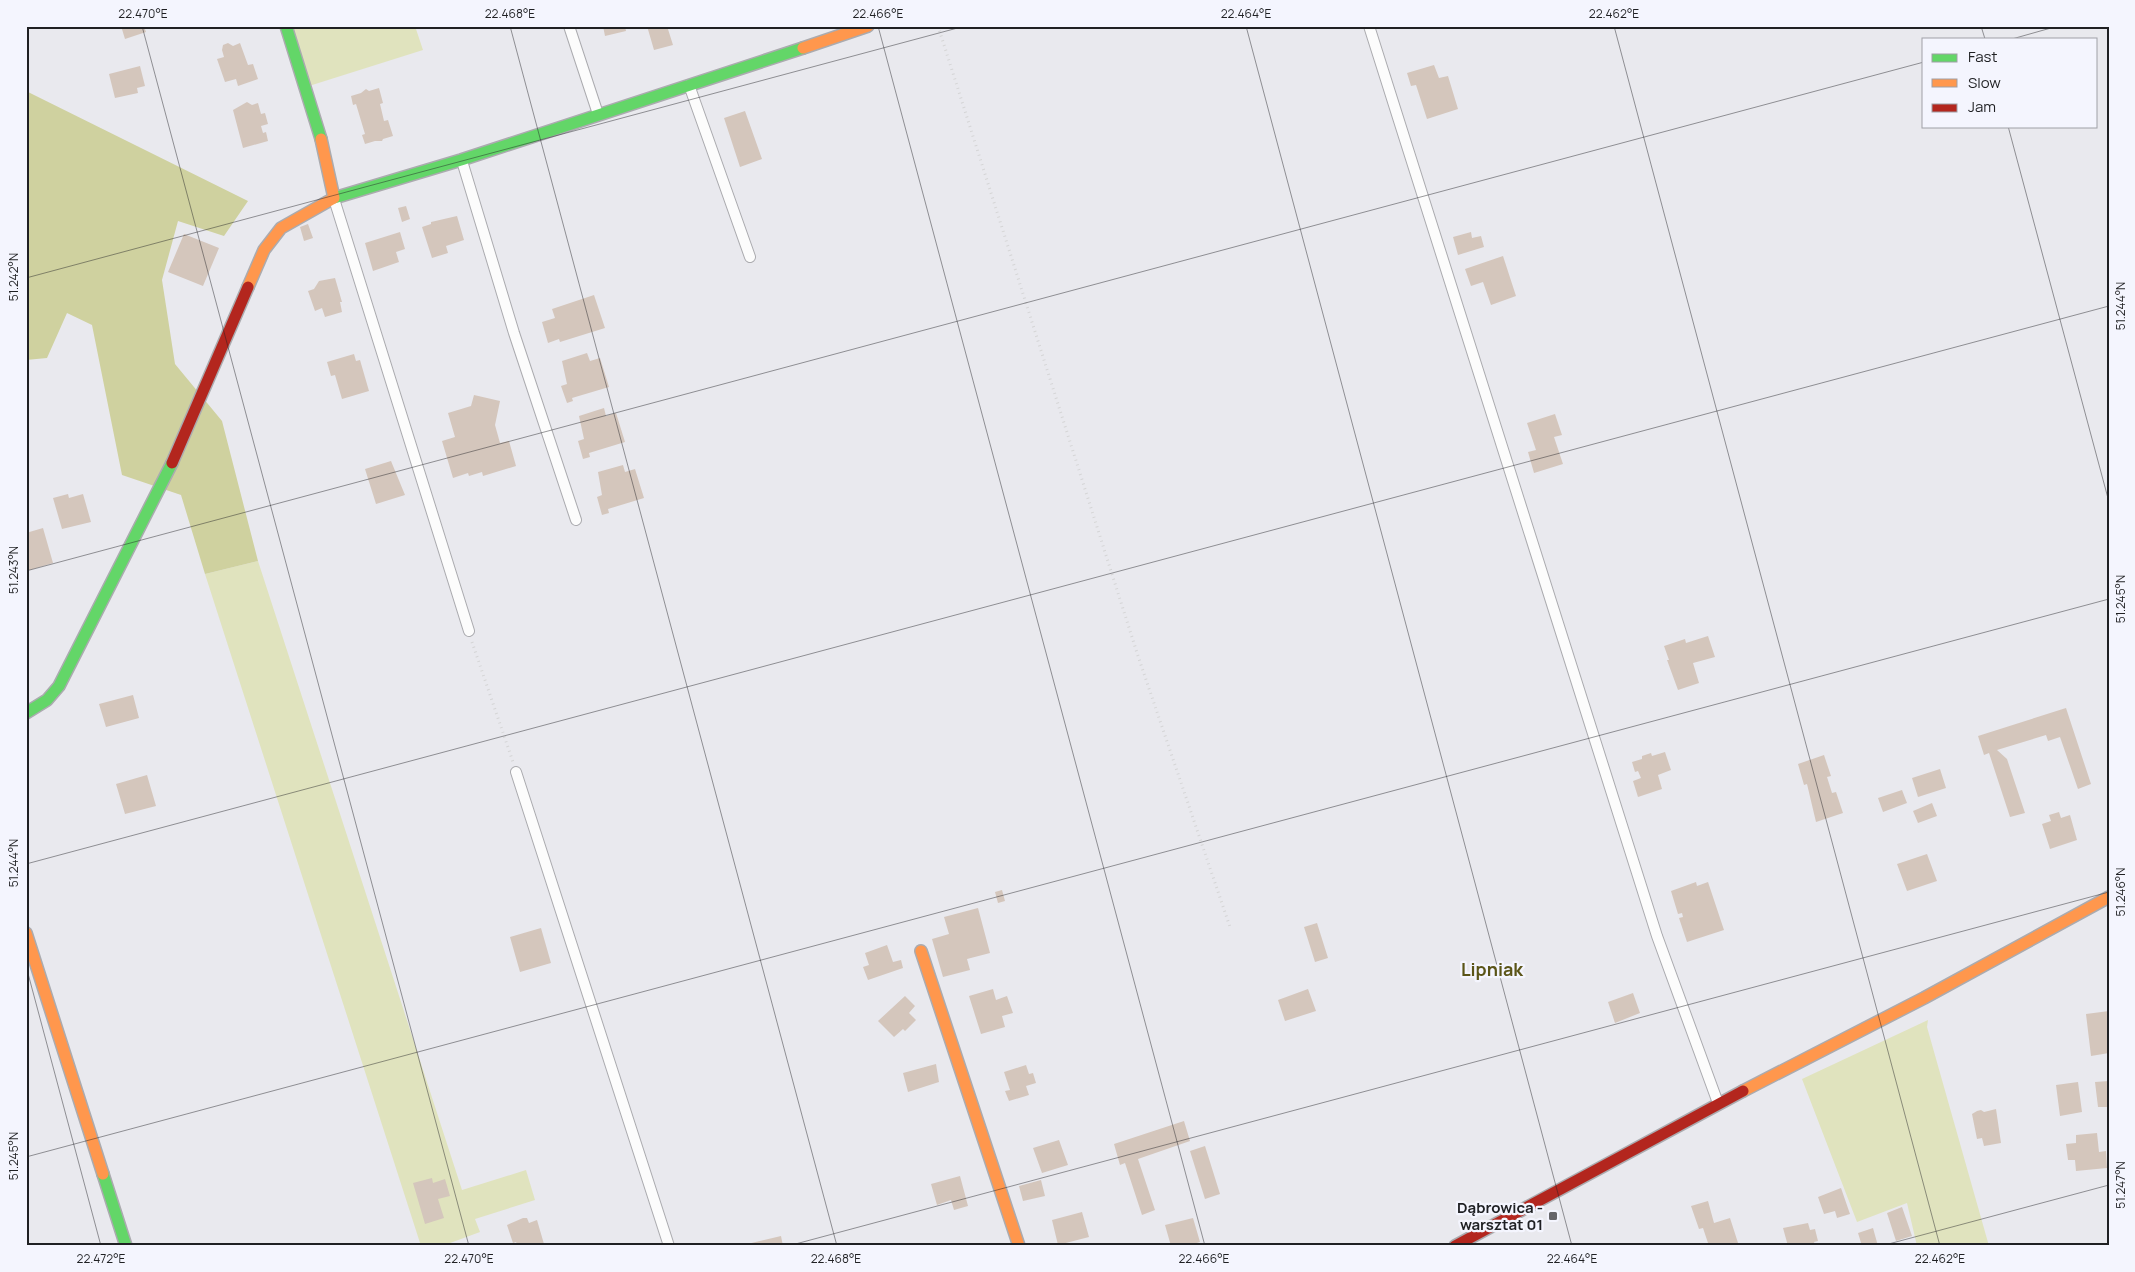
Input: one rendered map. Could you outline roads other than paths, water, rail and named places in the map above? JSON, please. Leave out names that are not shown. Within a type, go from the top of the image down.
[{"type":"street","points":[[286,26],[321,140],[334,198]]},
{"type":"street","points":[[26,713],[47,700],[59,686],[172,463],[264,250],[282,228],[334,198],[462,160],[868,26]]},
{"type":"street","points":[[1454,1246],[1718,1104],[1924,998],[2109,897]]},
{"type":"street","points":[[26,933],[126,1246]]},
{"type":"street","points":[[921,951],[1019,1246]]},
{"type":"lane","points":[[569,26],[598,114]]},
{"type":"lane","points":[[1369,26],[1657,936],[1718,1104]]},
{"type":"lane","points":[[689,84],[750,257]]},
{"type":"lane","points":[[462,160],[514,332],[576,520]]},
{"type":"lane","points":[[334,198],[469,631]]},
{"type":"lane","points":[[516,772],[669,1246]]},
{"type":"place","name":"Dąbrowica - warsztat 01","points":[[1553,1216]]},
{"type":"district","name":"Lipniak","points":[[1492,969]]}]
